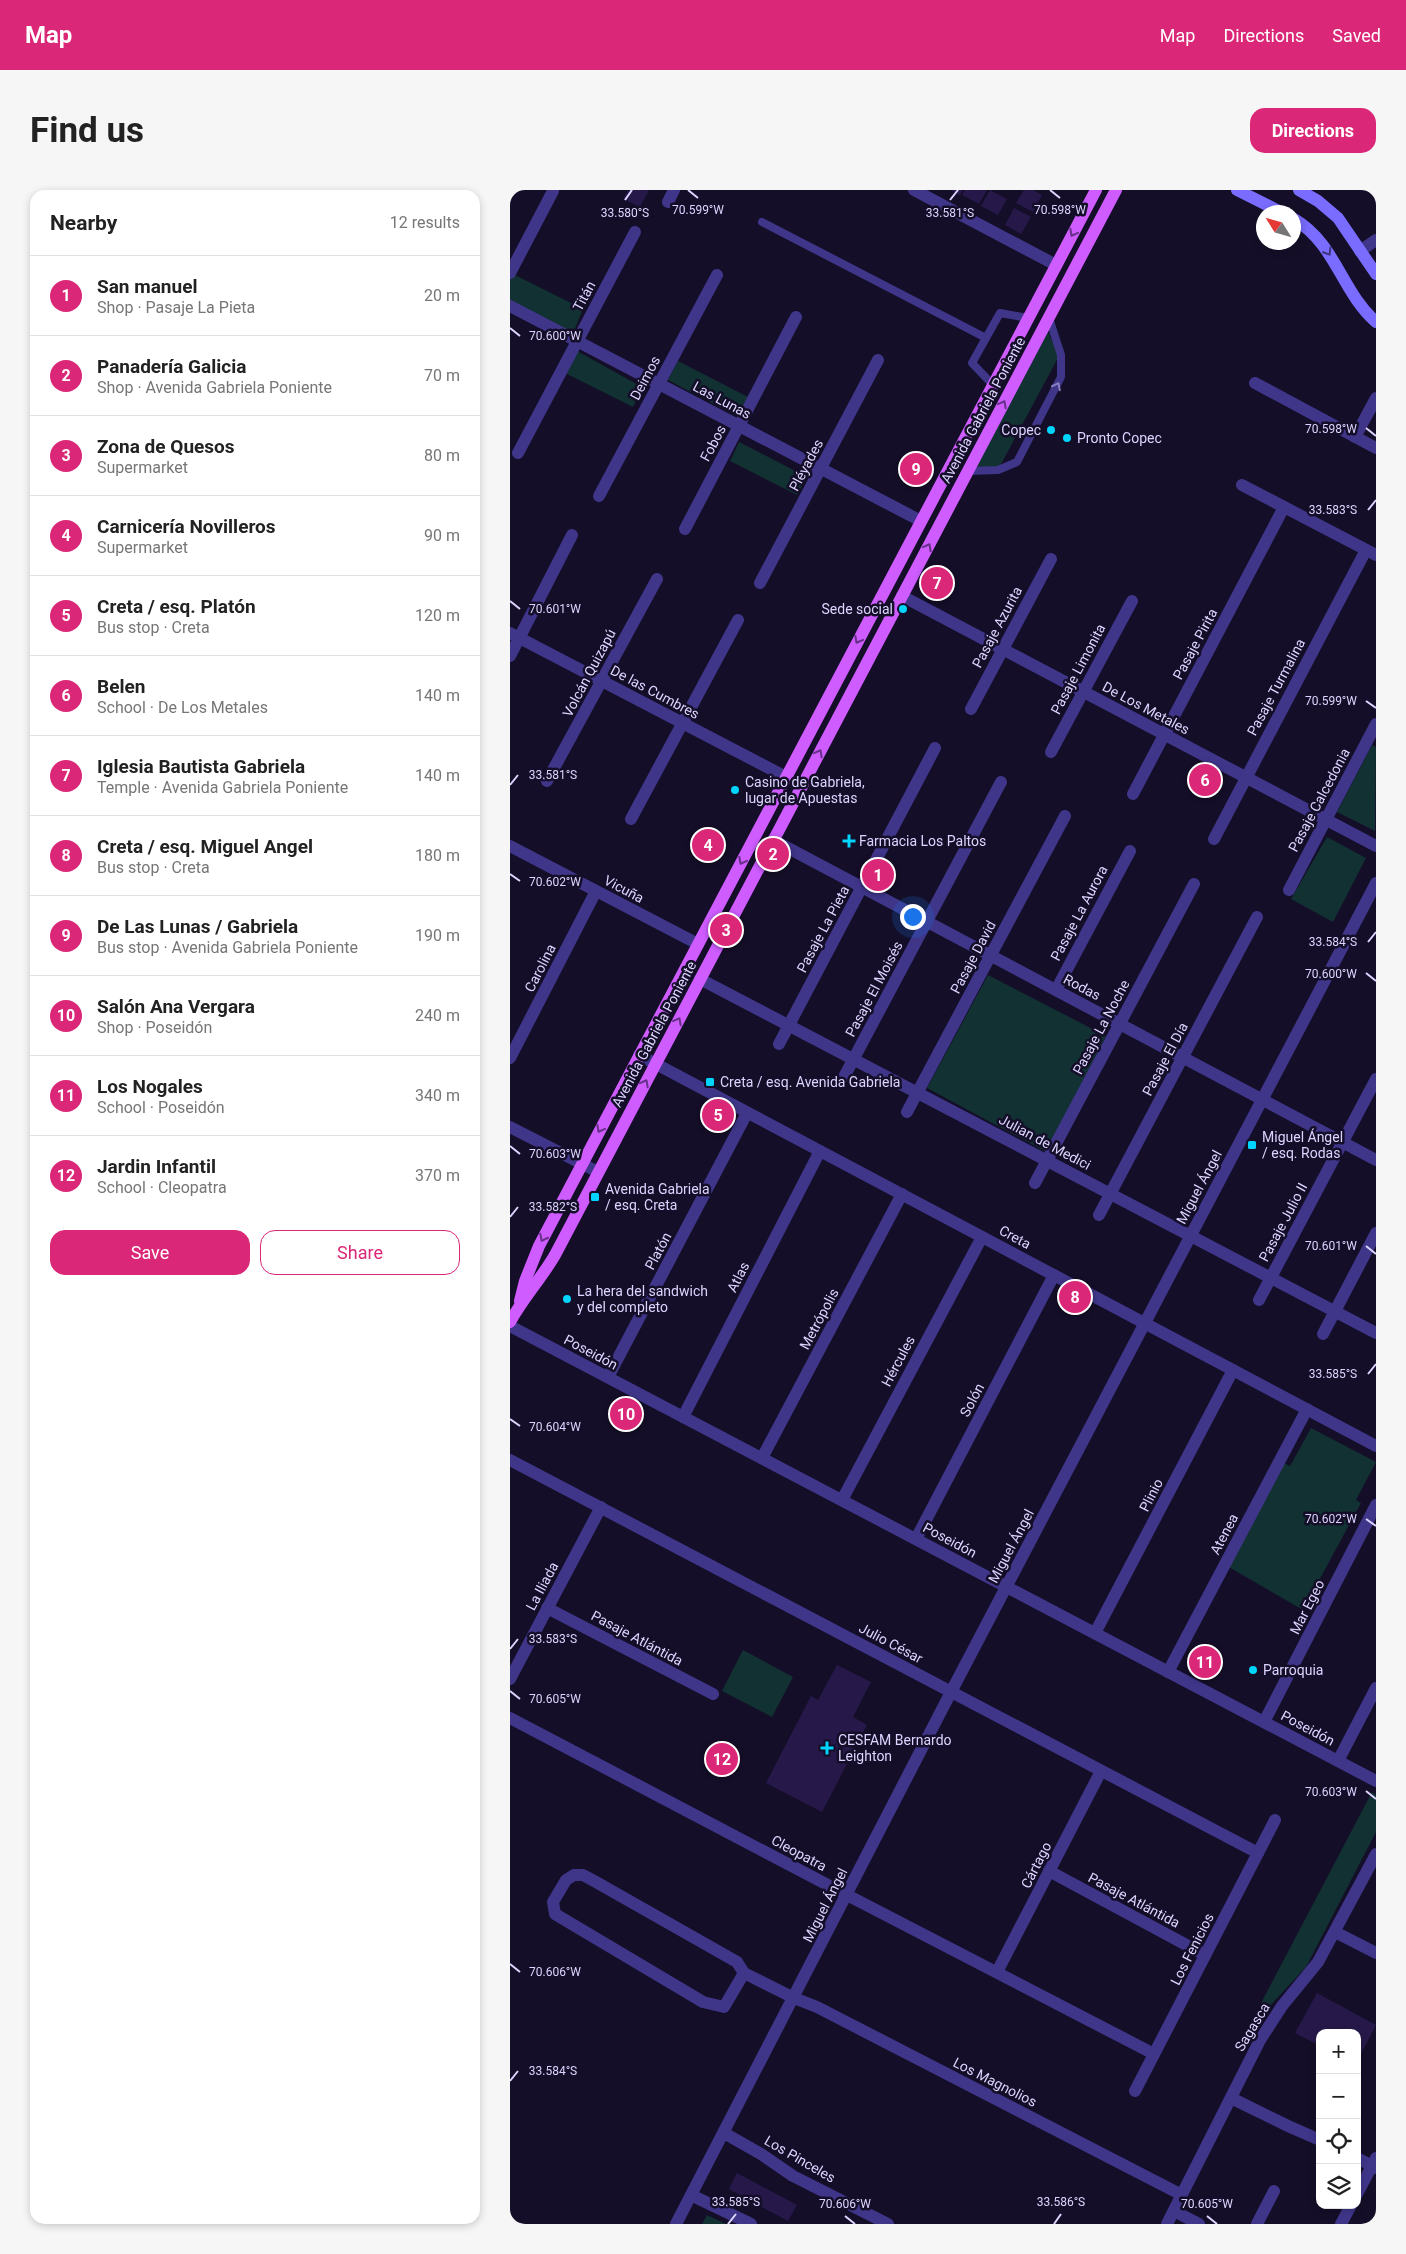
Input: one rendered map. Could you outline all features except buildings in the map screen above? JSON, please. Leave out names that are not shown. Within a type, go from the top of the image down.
[{"type":"main road","name":"Avenida Gabriela Poniente","points":[[520,1304],[531,1263],[582,1164],[1096,190]]},
{"type":"main road","name":"Avenida Gabriela Poniente","points":[[510,1324],[520,1304],[548,1267],[1116,190]]},
{"type":"main road","points":[[1237,190],[1267,205]]},
{"type":"main road","points":[[1299,190],[1318,201],[1338,218],[1376,274]]},
{"type":"main road","points":[[1301,224],[1314,233],[1323,244],[1352,295],[1376,322]]},
{"type":"street","points":[[510,273],[553,190]]},
{"type":"street","points":[[914,190],[1056,265]]},
{"type":"street","name":"Titán","points":[[518,454],[635,232]]},
{"type":"street","points":[[1360,251],[1376,240]]},
{"type":"street","name":"Deimos","points":[[600,496],[717,275]]},
{"type":"street","name":"Las Lunas","points":[[510,306],[921,521]]},
{"type":"street","name":"Fobos","points":[[685,529],[796,317]]},
{"type":"street","name":"Pléyades","points":[[760,583],[878,360]]},
{"type":"street","points":[[1255,383],[1376,448]]},
{"type":"street","points":[[1355,436],[1376,398]]},
{"type":"street","points":[[1242,486],[1371,553]]},
{"type":"street","name":"Pasaje Pirita","points":[[1132,794],[1284,508]]},
{"type":"street","points":[[510,656],[515,635],[572,535]]},
{"type":"street","name":"Pasaje Turmalina","points":[[1214,839],[1371,553]]},
{"type":"street","name":"Pasaje Azurita","points":[[971,709],[1051,559]]},
{"type":"street","name":"Volcán Quizapú","points":[[547,781],[657,579]]},
{"type":"street","name":"De Los Metales","points":[[902,596],[1376,846]]},
{"type":"street","name":"Pasaje Limonita","points":[[1051,752],[1132,600]]},
{"type":"street","points":[[631,819],[738,620]]},
{"type":"street","name":"De las Cumbres","points":[[515,635],[786,777]]},
{"type":"street","name":"Pasaje Calcedonia","points":[[1289,890],[1376,724]]},
{"type":"street","name":"Pasaje La Pieta","points":[[779,1044],[935,748]]},
{"type":"street","name":"Pasaje El Moisés","points":[[844,1077],[1001,782]]},
{"type":"street","name":"Pasaje David","points":[[906,1112],[1065,816]]},
{"type":"street","name":"Rodas","points":[[773,840],[1376,1160]]},
{"type":"street","points":[[510,861],[513,847]]},
{"type":"street","name":"Vicuña","points":[[513,847],[698,944]]},
{"type":"street","name":"Pasaje La Aurora","points":[[1056,990],[1130,851]]},
{"type":"street","name":"Miguel Ángel","points":[[676,2224],[951,1692],[1376,883]]},
{"type":"street","name":"Pasaje La Noche","points":[[1034,1183],[1194,884]]},
{"type":"street","name":"Carolina","points":[[510,1058],[596,891]]},
{"type":"street","name":"Pasaje El Día","points":[[1100,1215],[1257,917]]},
{"type":"street","name":"Julian de Medici","points":[[700,978],[1376,1333]]},
{"type":"street","name":"Creta","points":[[640,1055],[1376,1446]]},
{"type":"street","name":"Pasaje Julio II","points":[[1259,1300],[1376,1079]]},
{"type":"street","name":"Platón","points":[[608,1377],[748,1112]]},
{"type":"street","points":[[510,1127],[598,1172]]},
{"type":"street","name":"Atlas","points":[[683,1417],[820,1151]]},
{"type":"street","name":"Metrópolis","points":[[762,1458],[902,1194]]},
{"type":"street","points":[[1323,1334],[1376,1233]]},
{"type":"street","name":"Hércules","points":[[842,1500],[982,1237]]},
{"type":"street","name":"Solón","points":[[916,1539],[1054,1275]]},
{"type":"street","name":"Poseidón","points":[[510,1324],[683,1417],[1376,1781]]},
{"type":"street","name":"Plinio","points":[[1096,1634],[1233,1370]]},
{"type":"street","name":"Atenea","points":[[1168,1672],[1307,1409]]},
{"type":"street","name":"Julio César","points":[[510,1460],[1258,1853]]},
{"type":"street","name":"Mar Egeo","points":[[1264,1722],[1376,1505]]},
{"type":"street","name":"La Iliada","points":[[510,1679],[600,1507]]},
{"type":"street","name":"Pasaje Atlántida","points":[[548,1608],[713,1694]]},
{"type":"street","points":[[1338,1761],[1376,1688]]},
{"type":"street","name":"Cleopatra","points":[[510,1718],[1154,2054]]},
{"type":"street","name":"Cártago","points":[[997,1972],[1101,1771]]},
{"type":"street","name":"Los Fenicios","points":[[1135,2091],[1275,1820]]},
{"type":"street","name":"Sagasca","points":[[1166,2224],[1271,2022],[1309,1976],[1335,1932],[1376,1854]]},
{"type":"street","name":"Pasaje Atlántida","points":[[1049,1871],[1206,1955]]},
{"type":"street","name":"Los Magnolios","points":[[744,1973],[724,2007],[703,2002],[564,1920],[555,1914],[553,1902],[566,1880],[574,1876],[583,1875],[737,1962],[744,1973],[794,1998],[817,2007],[1182,2195]]},
{"type":"street","points":[[1335,1932],[1376,1954]]},
{"type":"street","points":[[1231,2098],[1316,2138]]},
{"type":"street","name":"Los Pinceles","points":[[724,2133],[761,2154],[793,2176],[888,2224]]},
{"type":"street","points":[[1361,2159],[1375,2164],[1361,2187]]},
{"type":"street","points":[[1257,2224],[1274,2191]]},
{"type":"street","points":[[691,2195],[751,2224]]},
{"type":"street","points":[[1341,2224],[1349,2209]]},
{"type":"street","points":[[1174,2210],[1199,2224]]},
{"type":"lane","points":[[762,222],[986,338]]},
{"type":"lane","points":[[993,385],[972,363],[1000,313],[1028,318]]},
{"type":"lane","points":[[968,471],[998,470],[1017,462],[1061,377],[1060,355],[1049,317]]},
{"type":"green space","points":[[513,274],[583,309],[572,336],[510,304],[510,280]]},
{"type":"green space","points":[[1043,321],[1059,356],[999,468],[966,467]]},
{"type":"green space","points":[[577,351],[642,387],[633,407],[565,373]]},
{"type":"green space","points":[[678,361],[748,397],[736,416],[668,380]]},
{"type":"green space","points":[[739,442],[807,477],[797,495],[730,461]]},
{"type":"green space","points":[[1372,745],[1376,747],[1375,831],[1337,812]]},
{"type":"green space","points":[[1327,837],[1366,858],[1333,922],[1291,899]]},
{"type":"green space","points":[[988,975],[1106,1036],[1046,1152],[927,1088]]},
{"type":"green space","points":[[1311,1428],[1376,1462],[1356,1500],[1361,1503],[1303,1610],[1227,1566],[1284,1463],[1290,1466]]},
{"type":"green space","points":[[743,1650],[793,1677],[772,1717],[722,1691]]},
{"type":"green space","points":[[1372,1792],[1376,1795],[1376,1832],[1306,1967],[1267,2009],[1259,2007]]},
{"type":"green space","points":[[707,2215],[726,2224],[702,2224]]},
{"type":"place","name":"Copec","points":[[1051,430]]},
{"type":"place","name":"Pronto Copec","points":[[1067,438]]},
{"type":"place","name":"De Las Lunas / Gabriela","points":[[916,469]]},
{"type":"place","name":"Iglesia Bautista Gabriela","points":[[937,583]]},
{"type":"place","name":"Sede social","points":[[903,609]]},
{"type":"place","name":"Belen","points":[[1205,780]]},
{"type":"place","name":"Casino de Gabriela, lugar de Apuestas","points":[[735,790]]},
{"type":"place","name":"Farmacia Los Paltos","points":[[849,841]]},
{"type":"place","name":"Carnicería Novilleros","points":[[708,845]]},
{"type":"place","name":"Panadería Galicia","points":[[773,854]]},
{"type":"place","name":"San manuel","points":[[878,875]]},
{"type":"place","name":"Zona de Quesos","points":[[726,930]]},
{"type":"place","name":"Creta / esq. Avenida Gabriela","points":[[710,1082]]},
{"type":"place","name":"Creta / esq. Platón","points":[[718,1115]]},
{"type":"place","name":"Miguel Ángel / esq. Rodas","points":[[1252,1145]]},
{"type":"place","name":"Avenida Gabriela / esq. Creta","points":[[595,1197]]},
{"type":"place","name":"Creta / esq. Miguel Angel","points":[[1075,1297]]},
{"type":"place","name":"La hera del sandwich y del completo","points":[[567,1299]]},
{"type":"place","name":"Salón Ana Vergara","points":[[626,1414]]},
{"type":"place","name":"Los Nogales","points":[[1205,1662]]},
{"type":"place","name":"Parroquia","points":[[1253,1670]]},
{"type":"place","name":"CESFAM Bernardo Leighton","points":[[827,1748]]},
{"type":"place","name":"Jardin Infantil","points":[[722,1759]]}]
